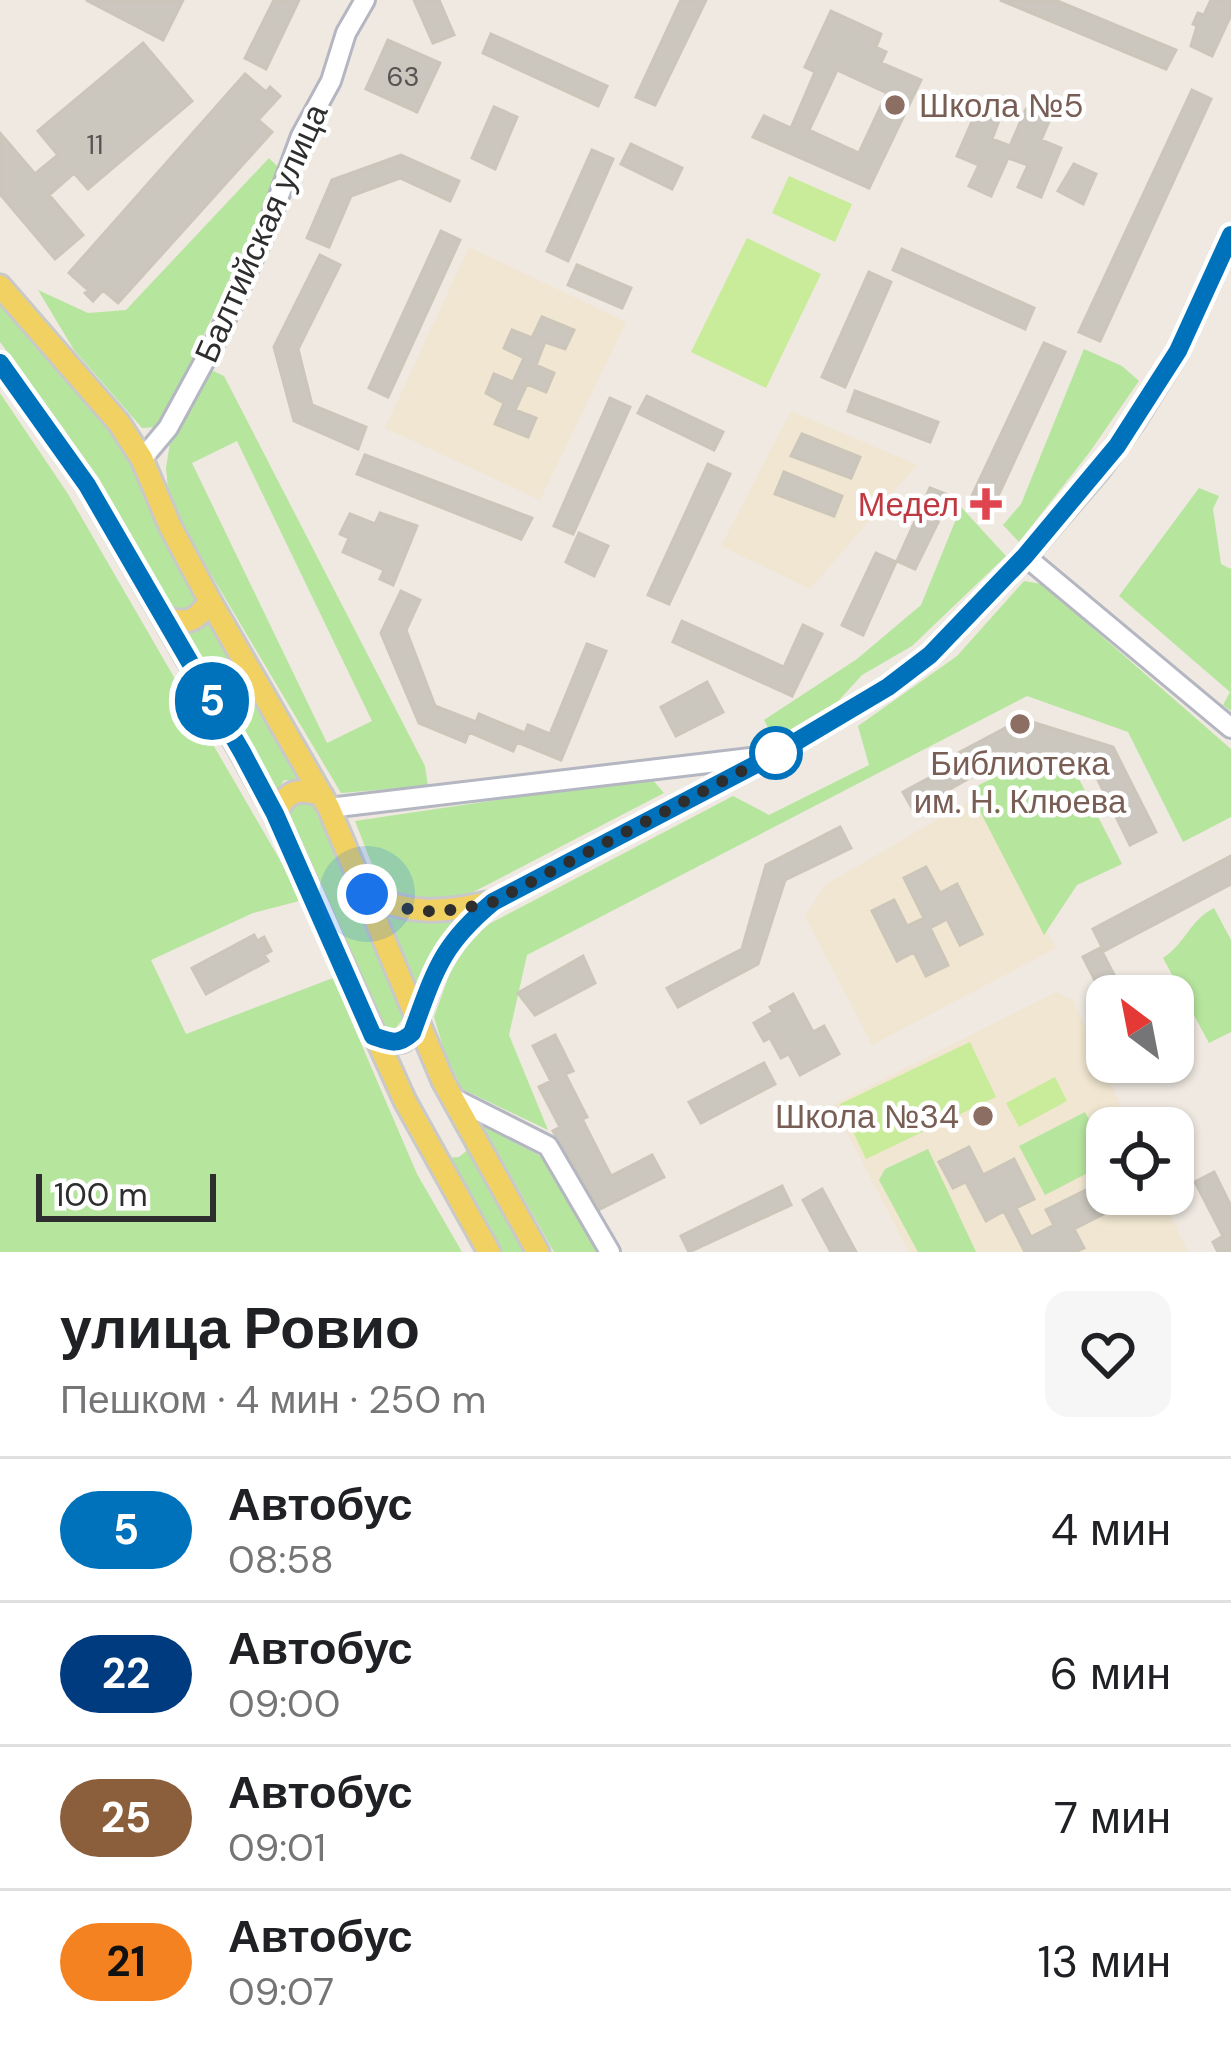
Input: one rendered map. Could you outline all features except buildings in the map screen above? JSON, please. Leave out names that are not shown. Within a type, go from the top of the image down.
[{"type":"main road","points":[[373,1036],[391,1043],[403,1041],[447,948],[461,928],[493,902],[772,756],[873,696],[930,655],[1025,556],[1133,423],[1178,351],[1231,235]]},
{"type":"main road","points":[[0,286],[119,422],[142,459],[170,526],[210,601],[326,802],[452,1098],[538,1252]]},
{"type":"main road","points":[[0,363],[87,485],[275,814],[373,1036],[489,1252]]},
{"type":"main road","points":[[166,619],[186,624],[196,620],[210,601]]},
{"type":"main road","points":[[275,814],[289,793],[302,789],[326,802]]},
{"type":"main road","points":[[367,894],[394,908],[420,911],[446,912],[493,902]]},
{"type":"main road","points":[[431,1148],[446,1152],[470,1133]]},
{"type":"street","name":"Балтийская улица","points":[[142,459],[168,428],[217,338],[302,136],[331,81],[346,33],[365,0]]},
{"type":"street","points":[[1025,556],[1231,728]]},
{"type":"street","points":[[326,802],[772,756]]},
{"type":"street","points":[[452,1098],[548,1146],[610,1252]]},
{"type":"shaded area","points":[[469,247],[626,322],[540,500],[385,428]]},
{"type":"shaded area","points":[[791,411],[917,465],[810,589],[721,546]]},
{"type":"shaded area","points":[[978,796],[1056,948],[872,1045],[805,916],[825,885]]},
{"type":"shaded area","name":"Школа №34","points":[[1056,992],[1073,1000],[1086,1029],[1086,1083],[1111,1083],[1121,1107],[1086,1107],[1086,1215],[1171,1215],[1188,1252],[909,1252],[833,1105]]},
{"type":"green space","points":[[269,158],[280,169],[170,409],[156,427],[142,428],[74,350],[38,290],[88,313],[126,310]]},
{"type":"green space","points":[[789,176],[852,204],[835,242],[772,213]]},
{"type":"green space","points":[[747,238],[821,274],[766,388],[691,352]]},
{"type":"green space","points":[[0,301],[124,447],[200,599],[191,613],[175,612],[64,429],[0,342]]},
{"type":"green space","points":[[1084,349],[1122,366],[1139,381],[1019,542],[1003,525],[1021,504]]},
{"type":"green space","points":[[209,369],[224,376],[425,766],[428,786],[341,793],[190,539],[168,490],[170,443]],"holes":[[[237,441],[372,721],[327,743],[192,463]]]},
{"type":"green space","points":[[0,393],[68,494],[303,900],[253,913],[151,960],[186,1034],[333,978],[417,1174],[462,1252],[0,1252]]},
{"type":"green space","points":[[1199,488],[1219,496],[1213,509],[1221,564],[1231,569],[1231,711],[1223,705],[1230,692],[1119,596]]},
{"type":"green space","points":[[961,507],[1006,556],[912,646],[862,675],[831,709],[775,741],[764,720],[857,659],[921,605]]},
{"type":"green space","points":[[1024,581],[1042,584],[1231,749],[1231,817],[1183,842],[1128,732],[1027,696],[527,955],[509,1035],[548,1130],[462,1089],[434,1017],[451,970],[471,939],[489,924],[733,796],[769,815],[869,765],[858,726],[957,656]]},
{"type":"green space","points":[[209,617],[299,781],[284,780],[276,793],[183,629],[199,630]]},
{"type":"green space","points":[[1027,761],[1078,777],[1122,864],[1077,885],[1044,935],[969,790]]},
{"type":"green space","points":[[650,777],[664,793],[458,900],[398,898],[376,875],[355,821]]},
{"type":"green space","points":[[303,798],[314,805],[406,1015],[395,1029],[379,1028],[289,815],[293,803]]},
{"type":"green space","points":[[1214,908],[1231,940],[1231,1032],[1209,1043],[1194,1015],[1194,975],[1172,975],[1163,958]]},
{"type":"green space","points":[[389,918],[454,923],[417,986]]},
{"type":"green space","points":[[970,1042],[996,1097],[866,1159],[840,1104]]},
{"type":"green space","points":[[1055,1077],[1067,1101],[1019,1127],[1006,1103]]},
{"type":"green space","points":[[1086,1114],[1086,1174],[1045,1195],[1019,1146]]},
{"type":"green space","points":[[482,1125],[546,1159],[597,1252],[554,1252]]},
{"type":"green space","points":[[469,1149],[528,1252],[499,1252],[444,1158],[459,1157]]},
{"type":"green space","points":[[928,1149],[976,1252],[918,1252],[879,1180],[885,1169]]},
{"type":"bus line","name":"5","points":[[0,363],[87,485],[166,619],[275,814],[373,1036],[391,1043],[412,1033],[447,948],[461,928],[493,902],[772,756],[888,687],[930,655],[1025,556],[1133,423],[1178,351],[1231,235]]},
{"type":"place","name":"Школа №5","points":[[895,105]]},
{"type":"place","name":"Медел","points":[[986,504]]},
{"type":"place","name":"Библиотека им. Н. Клюева","points":[[1020,724]]},
{"type":"place","name":"Школа №34","points":[[983,1116]]},
{"type":"route","points":[[367,894],[394,908],[420,911],[446,912],[493,902],[776,753]]}]
